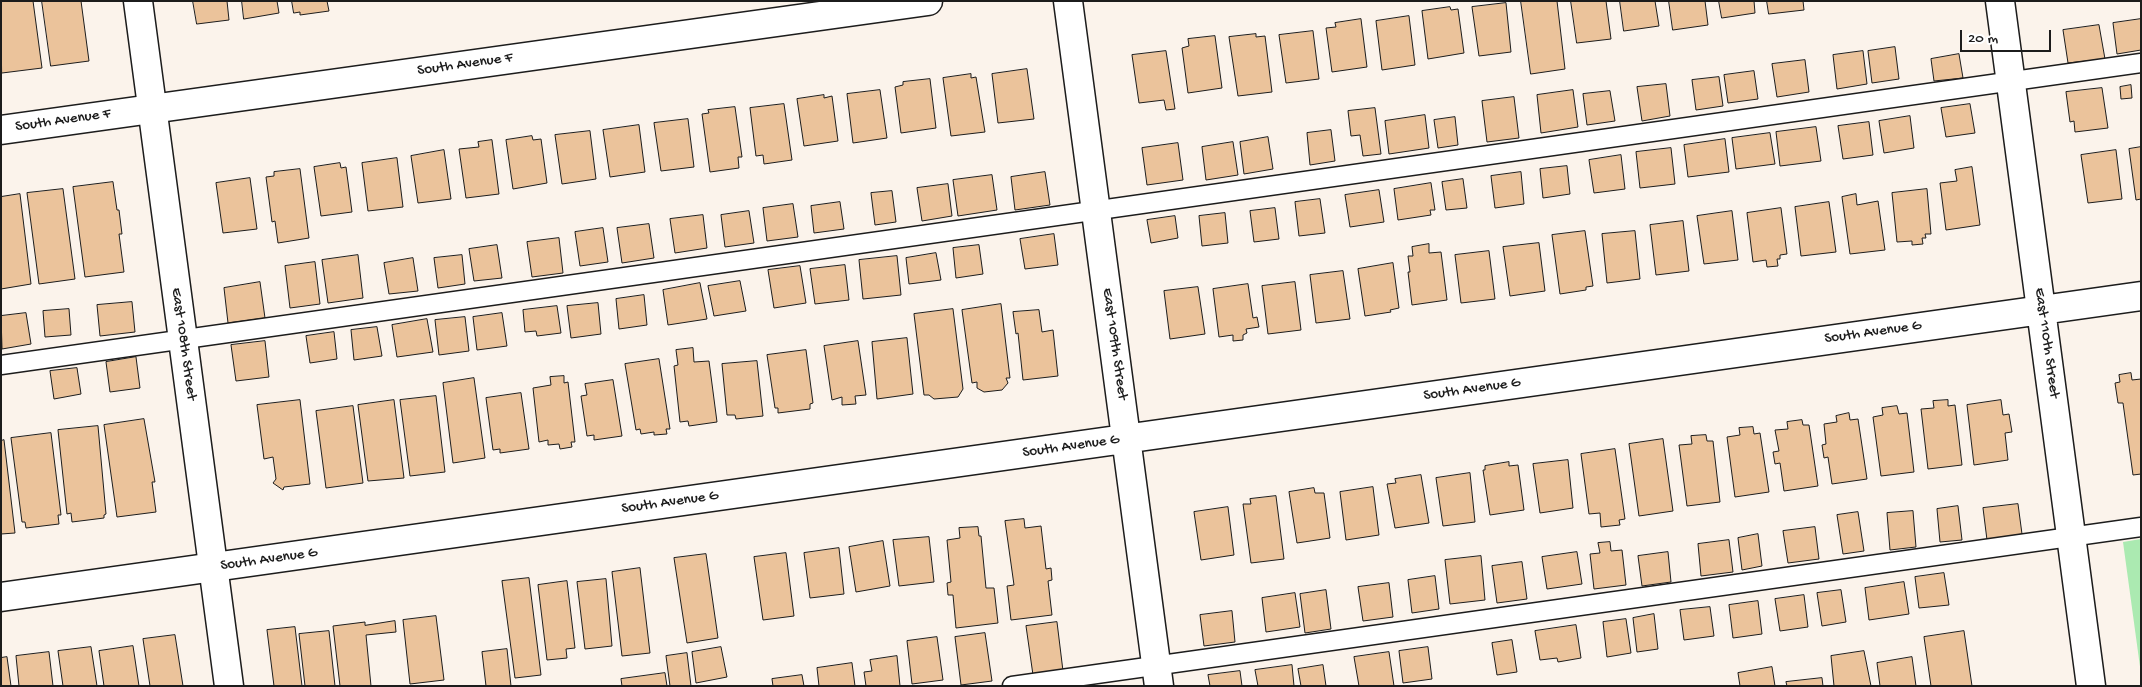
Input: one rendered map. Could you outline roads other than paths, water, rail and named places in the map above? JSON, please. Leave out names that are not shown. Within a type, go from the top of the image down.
[{"type":"street","name":"East 108th Street","points":[[138,1],[229,686]]},
{"type":"street","name":"South Avenue F","points":[[1,130],[928,1]]},
{"type":"street","name":"East 109th Street","points":[[1068,1],[1158,676]]},
{"type":"street","name":"East 110th Street","points":[[2000,1],[2091,686]]},
{"type":"street","name":"South Avenue G","points":[[1,598],[2141,296]]},
{"type":"lane","points":[[1,365],[2141,63]]},
{"type":"lane","points":[[1012,686],[1158,676],[2071,536],[2141,527]]}]
